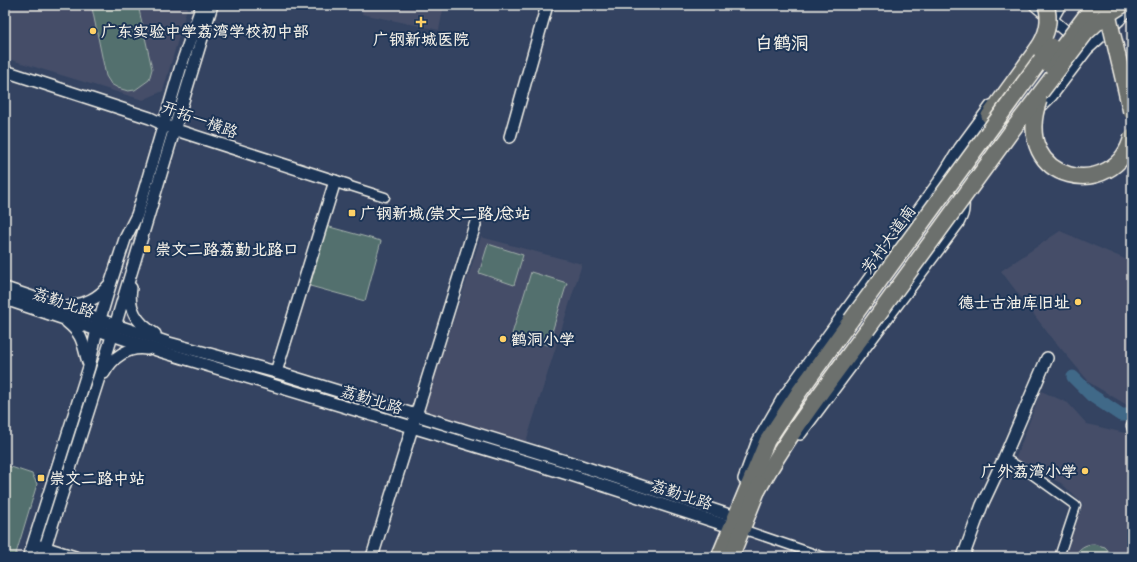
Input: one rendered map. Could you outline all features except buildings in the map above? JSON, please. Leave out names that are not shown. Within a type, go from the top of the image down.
[{"type":"highway","name":"芳村大道南","points":[[718,557],[737,519],[755,472],[761,451],[772,431],[799,392],[859,325],[941,189],[1081,5]]},
{"type":"highway","name":"芳村大道南","points":[[731,557],[737,519],[758,490],[768,462],[781,436],[797,411],[952,196],[1094,5]]},
{"type":"highway","points":[[1106,5],[1132,118]]},
{"type":"highway","points":[[859,325],[1091,28],[1106,15],[1123,5]]},
{"type":"highway","points":[[941,189],[956,175],[984,123],[1043,42],[1049,22],[1049,12]]},
{"type":"highway","points":[[1042,90],[1034,114],[1034,139],[1042,157],[1058,171],[1078,176],[1104,172],[1114,165],[1122,156],[1130,144],[1132,136]]},
{"type":"main road","points":[[166,347],[146,329],[135,316],[131,308],[130,293],[139,246],[168,127],[202,5]]},
{"type":"main road","points":[[29,557],[89,367],[98,325],[125,239],[137,215],[212,5]]},
{"type":"main road","points":[[510,137],[547,5]]},
{"type":"main road","points":[[1035,5],[1049,12],[1087,49]]},
{"type":"main road","points":[[1049,12],[1060,5]]},
{"type":"main road","name":"芳村大道南","points":[[758,490],[954,230],[963,210],[960,189],[962,178],[990,138],[996,133],[1019,125],[1038,110],[1052,95],[1087,49],[1119,20],[1129,5]]},
{"type":"main road","name":"开拓一横路","points":[[5,71],[150,118],[168,127],[347,185]]},
{"type":"main road","points":[[276,372],[335,180]]},
{"type":"main road","points":[[941,189],[950,181],[960,189]]},
{"type":"main road","name":"芳村大道南","points":[[737,519],[744,476],[757,443],[777,407],[941,189]]},
{"type":"main road","points":[[372,557],[475,225]]},
{"type":"main road","points":[[125,239],[128,248],[133,249],[139,246]]},
{"type":"main road","points":[[44,552],[139,246]]},
{"type":"main road","points":[[63,308],[93,300],[100,295],[111,282]]},
{"type":"main road","name":"荔勤北路","points":[[5,288],[63,308],[98,325],[412,428],[571,475],[737,519]]},
{"type":"main road","name":"荔勤北路","points":[[5,300],[65,320],[98,325]]},
{"type":"main road","points":[[65,320],[76,329],[82,337],[89,367]]},
{"type":"main road","points":[[96,386],[109,364],[119,355],[129,350],[166,347]]},
{"type":"main road","name":"荔勤北路","points":[[166,347],[276,372],[575,464],[737,519]]},
{"type":"main road","points":[[963,557],[982,505],[1047,358]]},
{"type":"main road","points":[[33,544],[44,552],[75,557]]},
{"type":"street","name":"开拓一横路","points":[[347,185],[385,197]]},
{"type":"street","points":[[1004,458],[1030,473],[1076,506],[1059,557]]},
{"type":"street","points":[[737,519],[824,557]]},
{"type":"shaded area","name":"广东实验中学荔湾学校初中部","points":[[5,5],[188,5],[163,91],[143,100],[5,58]]},
{"type":"shaded area","name":"广钢新城医院","points":[[364,5],[444,5],[439,30],[362,14]]},
{"type":"shaded area","points":[[5,82],[11,84],[5,106]]},
{"type":"shaded area","name":"德士古油库旧址","points":[[1060,231],[1132,262],[1132,408],[1090,383],[1047,332],[1001,271]]},
{"type":"shaded area","name":"鹤洞小学","points":[[481,237],[582,264],[525,445],[423,413]]},
{"type":"shaded area","name":"广外荔湾小学","points":[[1041,391],[1068,403],[1087,424],[1129,434],[1132,452],[1132,540],[1126,557],[1065,557],[1083,504],[1061,483],[1015,460]]},
{"type":"green space","points":[[93,5],[138,5],[152,69],[149,80],[135,90],[128,91],[118,88],[111,84],[106,76],[92,8]]},
{"type":"green space","points":[[326,226],[381,241],[365,301],[310,286]]},
{"type":"green space","points":[[488,244],[523,255],[514,285],[479,273]]},
{"type":"green space","points":[[531,272],[567,283],[548,345],[512,334]]},
{"type":"green space","points":[[5,465],[32,474],[37,484],[15,557],[5,557]]},
{"type":"green space","points":[[1094,544],[1105,547],[1114,557],[1074,557],[1082,547]]},
{"type":"waterway","points":[[1073,377],[1091,395],[1121,415],[1132,415]]},
{"type":"place","name":"广钢新城医院","points":[[421,22]]},
{"type":"place","name":"广东实验中学荔湾学校初中部","points":[[93,31]]},
{"type":"place","name":"广钢新城(崇文二路)总站","points":[[352,213]]},
{"type":"place","name":"崇文二路荔勤北路口","points":[[147,249]]},
{"type":"place","name":"德士古油库旧址","points":[[1078,302]]},
{"type":"place","name":"鹤洞小学","points":[[503,339]]},
{"type":"place","name":"广外荔湾小学","points":[[1085,471]]},
{"type":"place","name":"崇文二路中站","points":[[41,478]]},
{"type":"district","name":"白鹤洞","points":[[782,43]]}]
